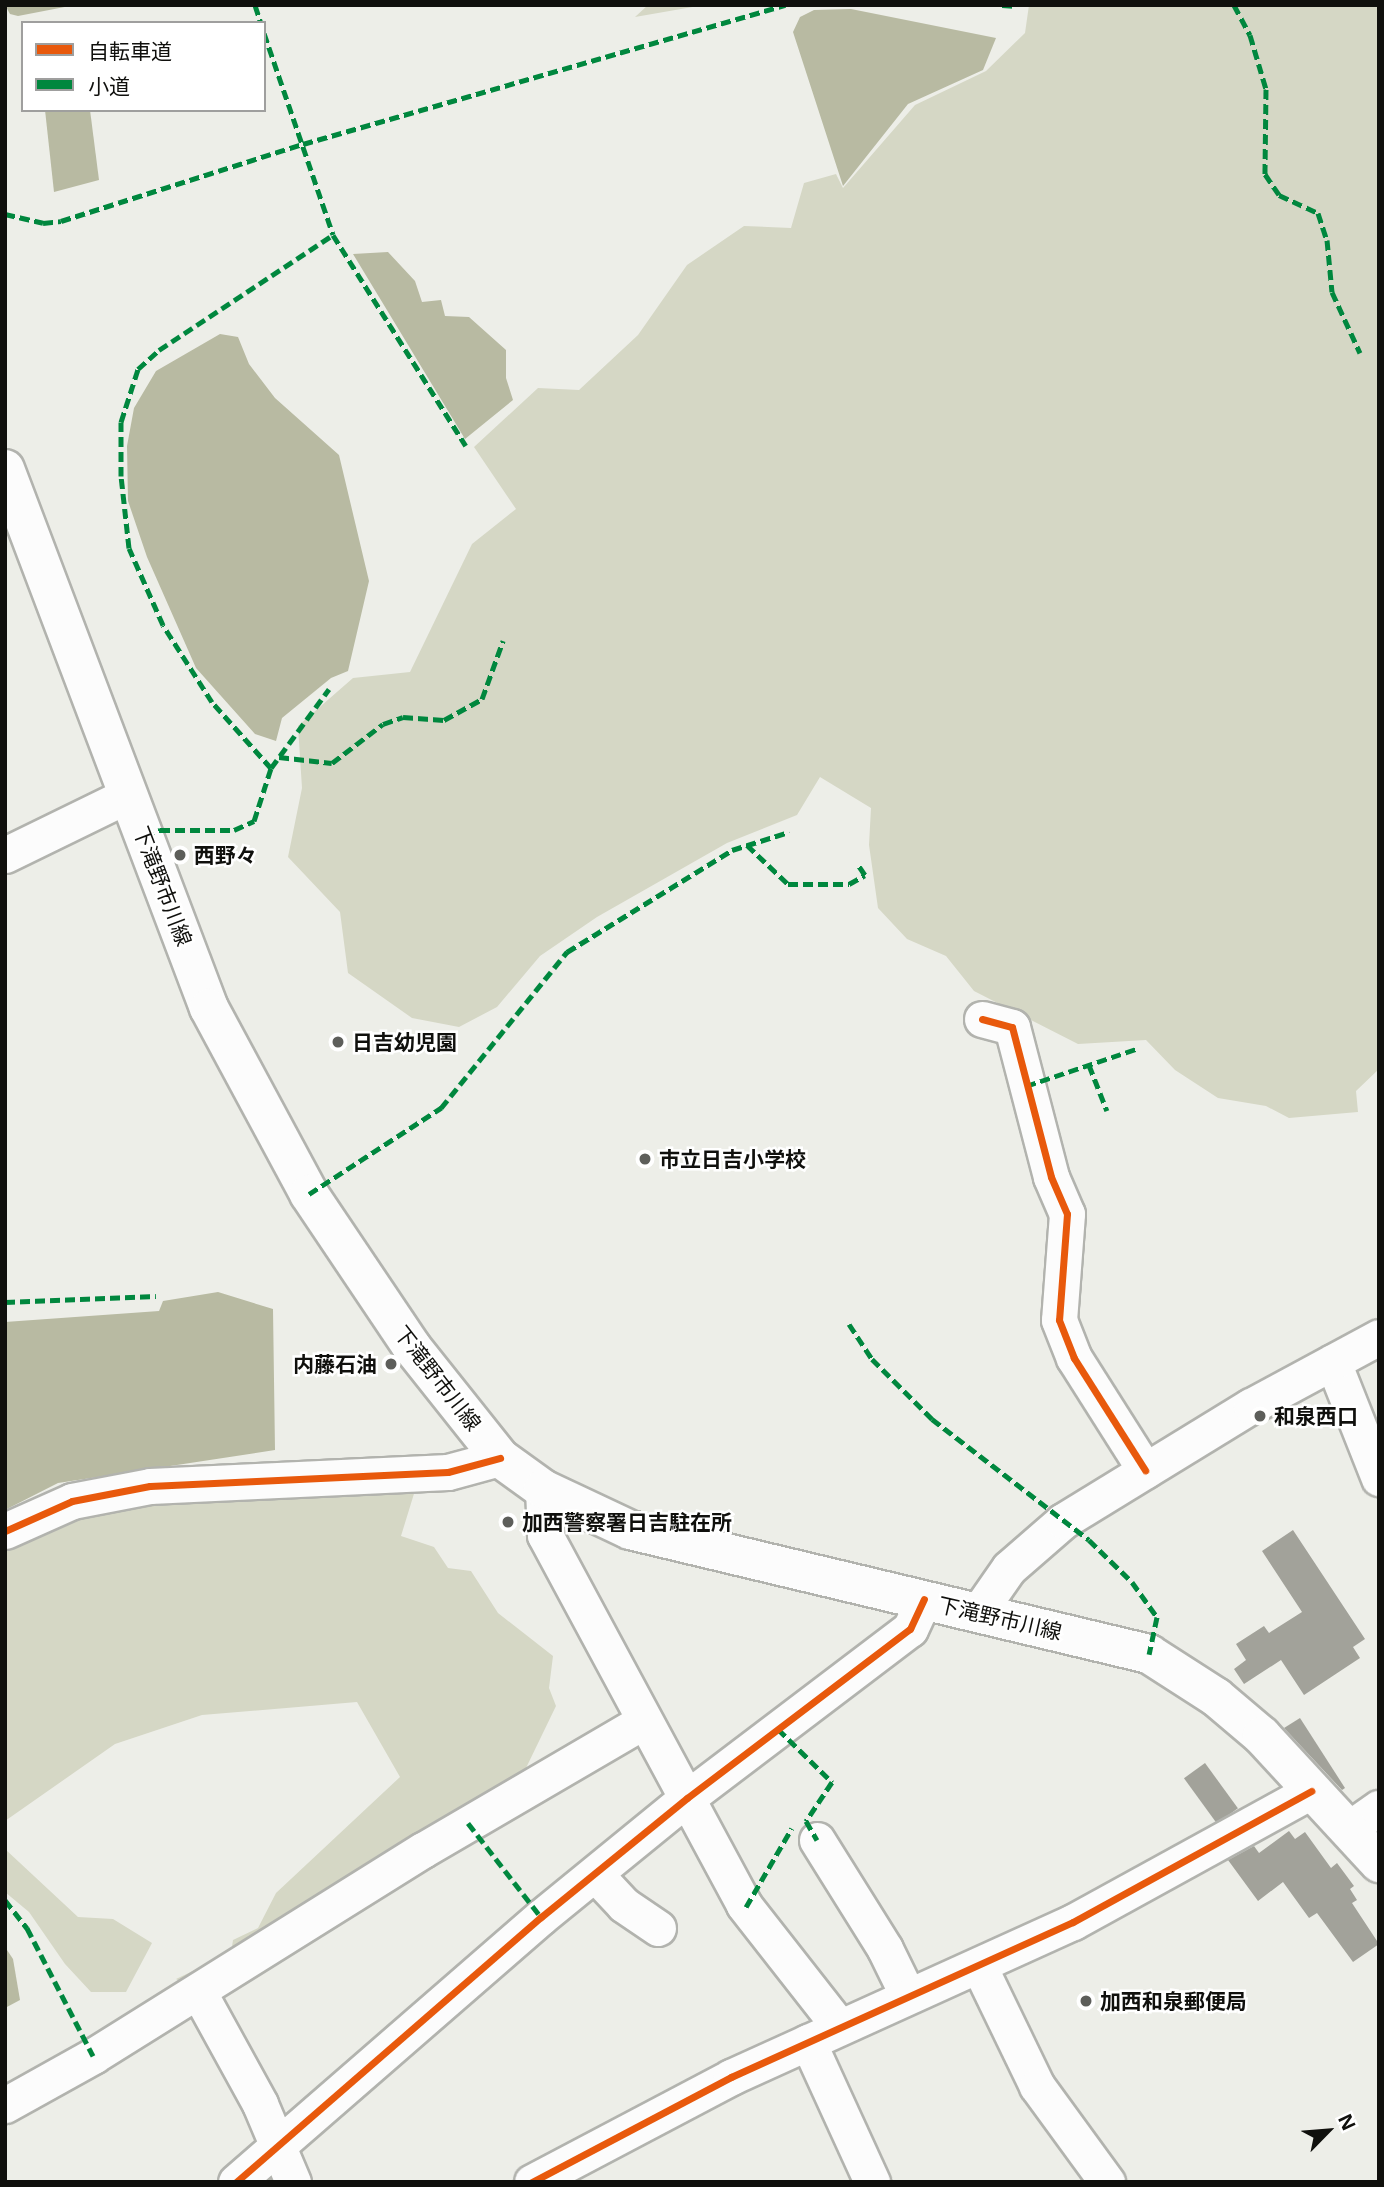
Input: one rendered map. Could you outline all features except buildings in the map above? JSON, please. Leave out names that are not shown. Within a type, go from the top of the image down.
[{"type":"main road","name":"下滝野市川線","points":[[5,469],[209,1008],[309,1194],[411,1346],[500,1458],[544,1489],[630,1530],[979,1611],[1149,1654],[1216,1697],[1262,1736],[1311,1791],[1365,1818],[1379,1863]]},
{"type":"street","points":[[5,855],[127,796]]},
{"type":"street","points":[[982,1018],[1012,1027],[1051,1177],[1067,1214],[1059,1320],[1074,1358],[1145,1470]]},
{"type":"street","points":[[979,1611],[1009,1568],[1063,1521],[1145,1470],[1379,1337]]},
{"type":"street","points":[[1333,1362],[1379,1478]]},
{"type":"street","points":[[5,1531],[72,1501],[150,1486],[448,1472],[500,1458]]},
{"type":"street","points":[[544,1489],[545,1535],[744,1905],[839,2026]]},
{"type":"street","points":[[236,2182],[276,2145],[687,1798],[910,1629],[925,1600]]},
{"type":"street","points":[[5,2105],[198,1991],[423,1850],[644,1721]]},
{"type":"street","points":[[532,2182],[656,2114],[839,2026],[979,1966],[1156,1879],[1311,1791]]},
{"type":"street","points":[[817,1840],[885,1949],[908,1997]]},
{"type":"street","points":[[595,1874],[624,1905],[658,1928]]},
{"type":"street","points":[[979,1966],[1037,2086],[1107,2182]]},
{"type":"street","points":[[198,1991],[260,2104],[293,2182]]},
{"type":"street","points":[[808,2042],[872,2182]]},
{"type":"shaded area","points":[[5,5],[75,5],[18,16],[10,14]]},
{"type":"shaded area","points":[[648,5],[704,5],[635,17]]},
{"type":"shaded area","points":[[1029,5],[1379,5],[1379,1069],[1356,1091],[1358,1112],[1289,1118],[1266,1106],[1218,1098],[1175,1070],[1146,1040],[1078,1044],[974,991],[946,956],[907,939],[878,908],[869,845],[871,808],[820,777],[797,815],[727,843],[597,917],[540,956],[497,1007],[459,1027],[412,1018],[348,973],[340,912],[288,857],[302,788],[298,726],[353,678],[410,672],[472,544],[516,509],[474,447],[538,388],[579,390],[638,335],[687,265],[744,226],[791,228],[804,183],[836,174],[843,188],[915,105],[986,71],[1025,33]]},
{"type":"shaded area","points":[[851,9],[996,38],[983,70],[908,104],[843,186],[793,32],[800,17],[814,10]]},
{"type":"shaded area","points":[[45,112],[90,112],[99,180],[54,192]]},
{"type":"shaded area","points":[[388,252],[415,281],[422,302],[441,300],[445,316],[469,317],[506,350],[506,378],[513,400],[465,439],[353,254]]},
{"type":"shaded area","points":[[220,334],[238,337],[249,364],[275,398],[339,455],[369,581],[348,671],[331,678],[282,718],[276,741],[255,734],[196,668],[147,557],[128,501],[127,446],[134,408],[156,371]]},
{"type":"shaded area","points":[[218,1292],[273,1309],[275,1450],[58,1483],[5,1510],[5,1322],[159,1311],[163,1301]]},
{"type":"shaded area","points":[[417,1484],[401,1536],[434,1547],[448,1568],[471,1571],[498,1613],[553,1656],[549,1688],[556,1706],[526,1768],[463,1819],[192,1988],[176,1979],[231,1953],[233,1940],[258,1928],[276,1893],[400,1777],[357,1702],[202,1715],[115,1744],[5,1821],[5,1544],[136,1499]]},
{"type":"shaded area","points":[[5,1849],[78,1917],[113,1919],[152,1943],[126,1992],[91,1992],[65,1964],[29,1912],[5,1892]]},
{"type":"shaded area","points":[[5,1947],[13,1959],[20,2000],[5,2008]]},
{"type":"marked path","points":[[255,5],[260,21]]},
{"type":"marked path","points":[[5,214],[43,223],[61,221],[303,144],[785,5]]},
{"type":"marked path","points":[[1002,5],[1017,6]]},
{"type":"marked path","points":[[1234,5],[1250,35],[1266,89],[1265,174],[1279,195],[1318,213],[1327,240],[1332,292],[1360,353]]},
{"type":"marked path","points":[[266,39],[333,235],[466,446]]},
{"type":"marked path","points":[[271,768],[212,702],[163,625],[129,548],[121,476],[121,422],[138,369],[159,350],[333,235]]},
{"type":"marked path","points":[[279,757],[332,763],[383,724],[403,717],[444,720],[482,699],[503,641]]},
{"type":"marked path","points":[[145,837],[160,830],[234,830],[254,821],[271,768],[329,689]]},
{"type":"marked path","points":[[309,1194],[441,1108],[567,952],[732,850],[789,832]]},
{"type":"marked path","points":[[747,845],[788,884],[849,884],[865,875],[857,863]]},
{"type":"marked path","points":[[1026,1086],[1136,1049]]},
{"type":"marked path","points":[[1089,1065],[1107,1111]]},
{"type":"marked path","points":[[5,1302],[156,1296]]},
{"type":"marked path","points":[[849,1324],[872,1359],[932,1419],[1089,1540],[1132,1582],[1157,1617],[1149,1654]]},
{"type":"marked path","points":[[778,1729],[832,1782],[806,1821],[817,1840]]},
{"type":"marked path","points":[[468,1823],[541,1917]]},
{"type":"marked path","points":[[746,1907],[792,1828]]},
{"type":"marked path","points":[[5,1900],[27,1928],[93,2056]]},
{"type":"cycle path","points":[[982,1019],[1012,1027],[1051,1177],[1067,1214],[1059,1320],[1074,1358],[1145,1470]]},
{"type":"cycle path","points":[[5,1531],[72,1501],[150,1486],[448,1472],[500,1458]]},
{"type":"cycle path","points":[[236,2182],[541,1917],[687,1798],[910,1629],[924,1599]]},
{"type":"cycle path","points":[[532,2182],[731,2077],[1073,1922],[1311,1791]]},
{"type":"place","name":"西野々","points":[[180,855]]},
{"type":"place","name":"日吉幼児園","points":[[338,1042]]},
{"type":"place","name":"市立日吉小学校","points":[[645,1159]]},
{"type":"place","name":"内藤石油","points":[[391,1364]]},
{"type":"place","name":"和泉西口","points":[[1260,1416]]},
{"type":"place","name":"加西警察署日吉駐在所","points":[[508,1522]]},
{"type":"place","name":"加西和泉郵便局","points":[[1086,2001]]}]
